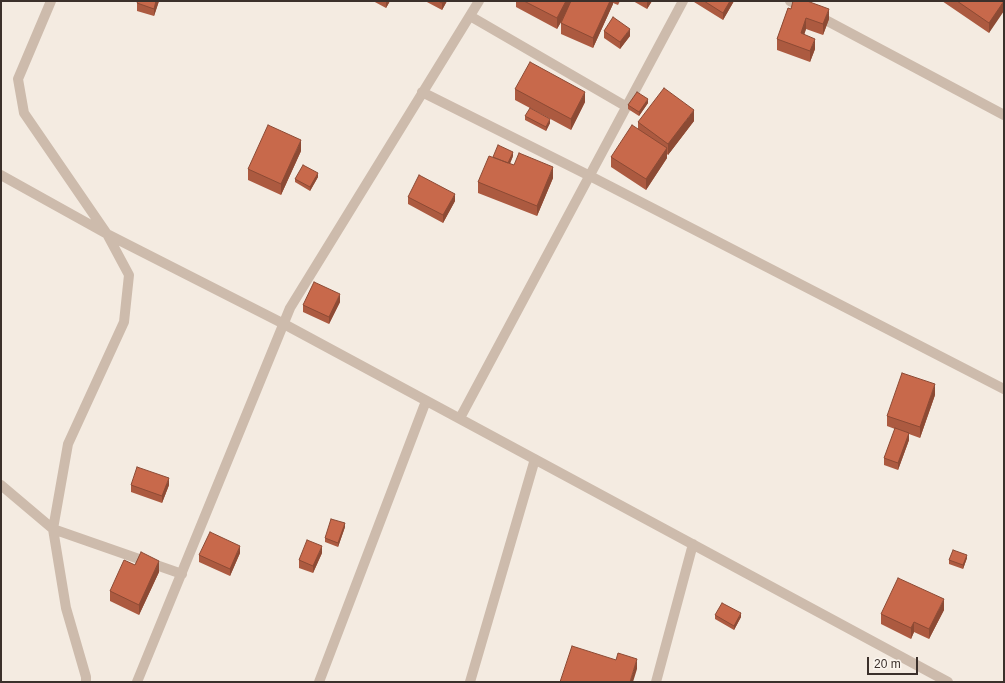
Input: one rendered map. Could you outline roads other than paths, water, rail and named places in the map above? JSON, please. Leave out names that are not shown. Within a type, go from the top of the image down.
[{"type":"street","points":[[51,1],[18,79],[24,113],[107,234],[129,275],[124,322],[68,444],[53,529],[66,608],[86,676],[86,682]]},
{"type":"street","points":[[137,682],[290,308],[479,1]]},
{"type":"street","points":[[460,418],[683,1]]},
{"type":"street","points":[[790,1],[1004,115]]},
{"type":"street","points":[[470,16],[627,107]]},
{"type":"street","points":[[422,92],[590,176],[1004,389]]},
{"type":"street","points":[[1,175],[107,234],[284,324],[460,418],[948,682]]},
{"type":"street","points":[[319,682],[426,400]]},
{"type":"street","points":[[470,682],[535,459]]},
{"type":"street","points":[[1,485],[53,529],[182,574]]},
{"type":"street","points":[[656,682],[692,544]]}]
